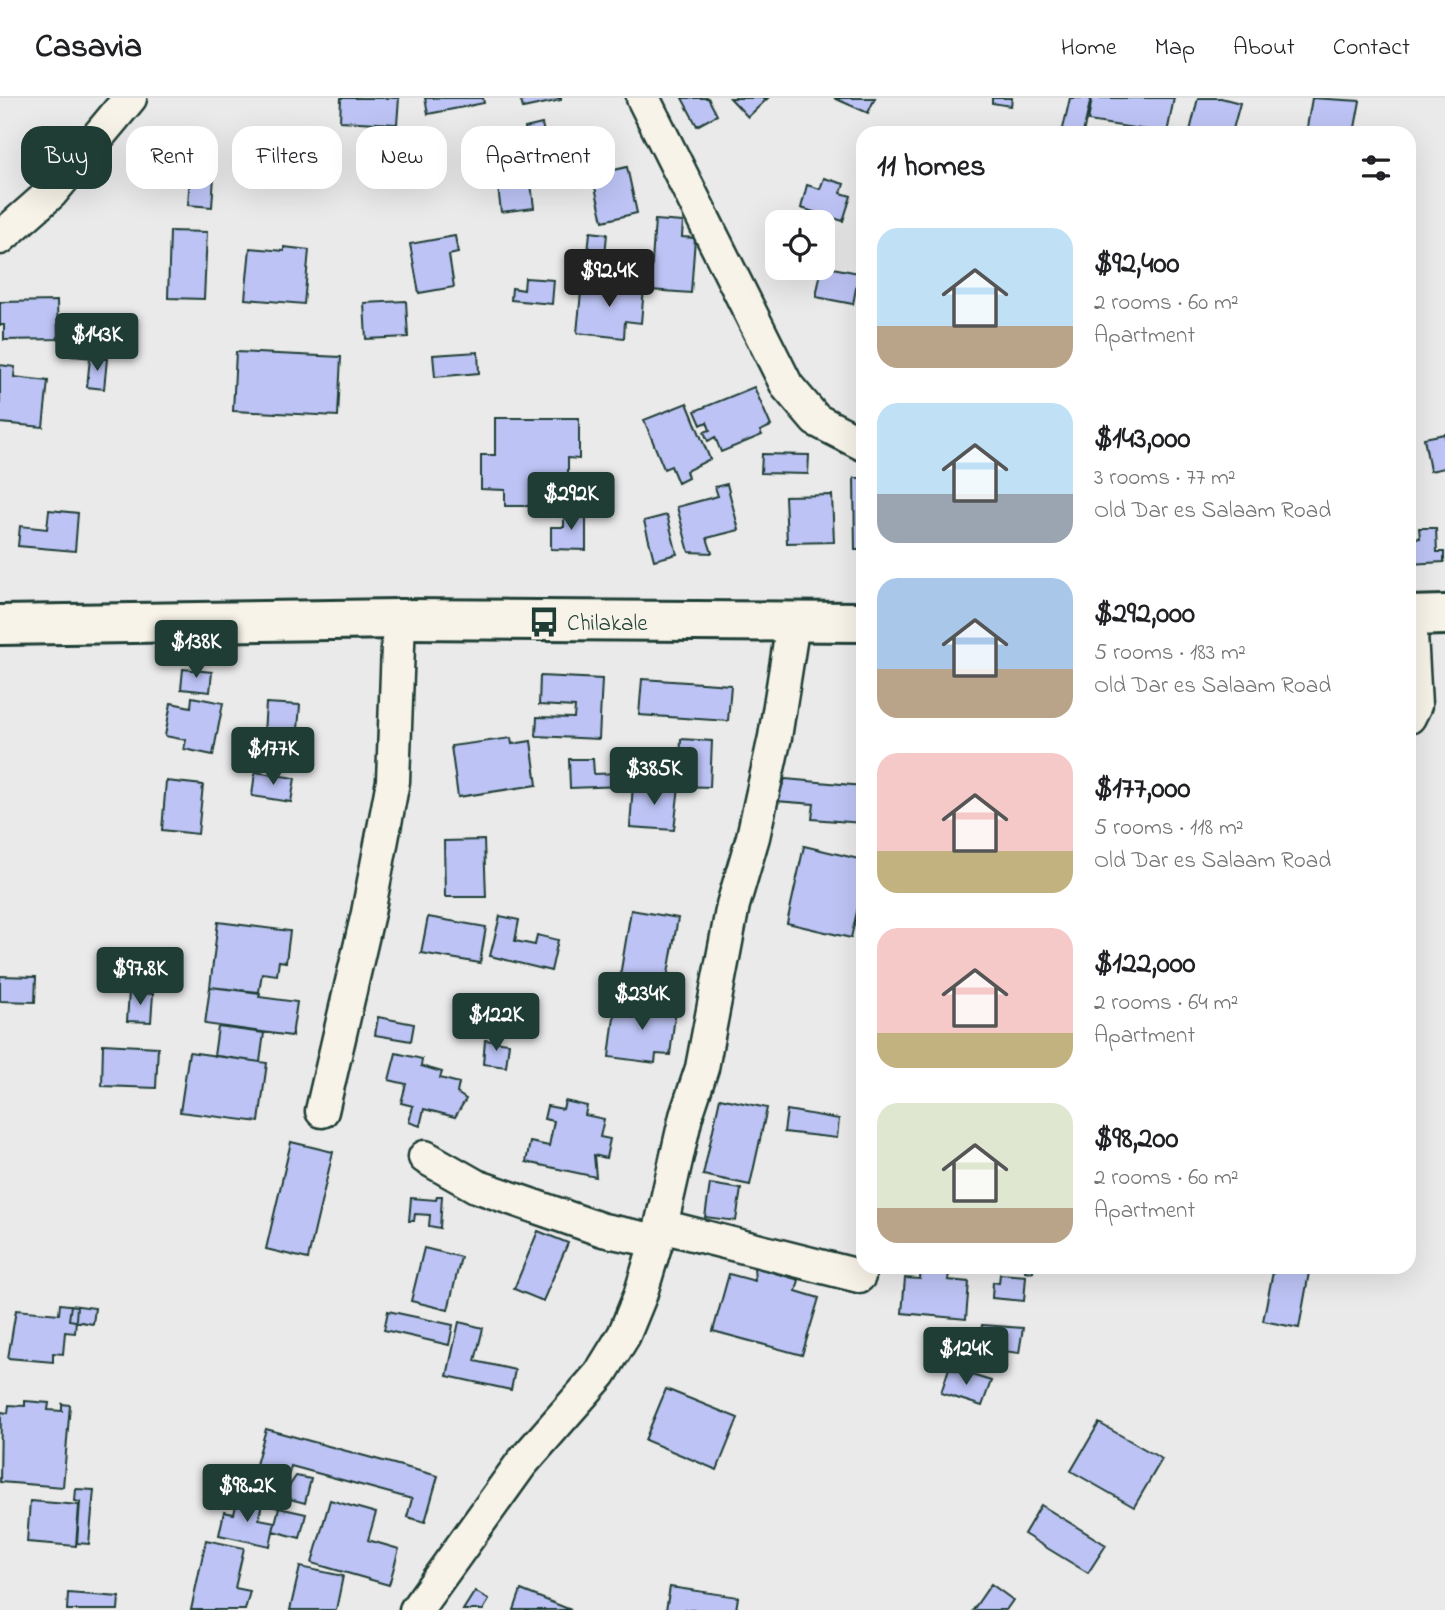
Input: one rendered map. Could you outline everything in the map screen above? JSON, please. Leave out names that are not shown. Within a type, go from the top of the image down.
[{"type":"street","points":[[0,237],[51,193],[130,98]]},
{"type":"street","points":[[643,98],[787,386],[816,420],[856,440]]},
{"type":"street","points":[[1416,690],[1421,615]]},
{"type":"street","points":[[322,1111],[368,913],[393,781],[399,619]]},
{"type":"street","points":[[0,625],[399,619],[856,622]]},
{"type":"street","points":[[416,1610],[521,1464],[600,1374],[624,1335],[659,1233],[686,1116],[702,1068],[733,905],[753,837],[773,748],[793,623]]},
{"type":"street","points":[[425,1157],[476,1186],[603,1230],[659,1233],[859,1276]]},
{"type":"building","points":[[341,98],[399,98],[397,124],[340,121]]},
{"type":"building","points":[[425,98],[483,98],[484,103],[428,114]]},
{"type":"building","points":[[520,98],[561,98],[561,100],[523,108]]},
{"type":"building","points":[[682,98],[708,98],[717,115],[697,126]]},
{"type":"building","points":[[730,98],[768,98],[748,117]]},
{"type":"building","points":[[834,98],[875,98],[868,113]]},
{"type":"building","points":[[992,98],[1012,98],[1011,106],[992,103]]},
{"type":"building","points":[[1070,98],[1091,98],[1085,126],[1064,126]]},
{"type":"building","points":[[1092,98],[1174,98],[1168,126],[1121,126],[1088,121]]},
{"type":"building","points":[[1198,98],[1221,98],[1240,103],[1234,126],[1191,126]]},
{"type":"building","points":[[1312,98],[1360,101],[1355,126],[1307,126]]},
{"type":"building","points":[[627,167],[637,213],[603,221],[595,189],[615,189],[615,170]]},
{"type":"building","points":[[824,178],[844,184],[841,193],[851,196],[843,221],[835,219],[835,210],[801,208],[807,185],[820,189]]},
{"type":"building","points":[[189,189],[213,189],[212,207],[188,205]]},
{"type":"building","points":[[498,189],[532,189],[534,208],[501,212]]},
{"type":"building","points":[[655,220],[683,222],[682,237],[695,238],[691,293],[650,290]]},
{"type":"building","points":[[170,231],[207,232],[204,299],[168,298]]},
{"type":"building","points":[[590,232],[607,234],[604,266],[587,264]]},
{"type":"building","points":[[455,236],[458,253],[449,255],[454,287],[419,293],[410,244]]},
{"type":"building","points":[[284,247],[309,250],[304,304],[245,299],[250,248],[284,251]]},
{"type":"building","points":[[835,268],[856,272],[853,304],[816,297],[819,280],[835,280]]},
{"type":"building","points":[[525,278],[554,280],[552,304],[511,300],[512,288],[524,290]]},
{"type":"building","points":[[582,282],[644,288],[641,323],[625,321],[624,338],[577,333]]},
{"type":"building","points":[[57,301],[58,339],[4,340],[4,325],[0,325],[0,302]]},
{"type":"building","points":[[406,301],[408,337],[366,339],[364,303]]},
{"type":"building","points":[[74,326],[108,330],[106,359],[71,356]]},
{"type":"building","points":[[236,352],[341,357],[338,416],[233,411]]},
{"type":"building","points":[[478,352],[479,373],[435,377],[433,355]]},
{"type":"building","points":[[90,358],[107,359],[104,389],[87,387]]},
{"type":"building","points":[[0,365],[15,367],[14,377],[48,381],[43,427],[0,423]]},
{"type":"building","points":[[754,387],[771,426],[760,431],[762,435],[721,452],[715,437],[708,441],[704,432],[710,430],[707,422],[701,425],[695,411]]},
{"type":"building","points":[[687,403],[710,459],[686,471],[688,478],[678,483],[671,466],[664,469],[644,420]]},
{"type":"building","points":[[495,418],[579,418],[579,459],[568,458],[568,476],[561,476],[561,487],[547,487],[547,506],[505,506],[505,490],[481,489],[481,455],[495,455]]},
{"type":"building","points":[[1445,434],[1445,468],[1430,471],[1424,438]]},
{"type":"building","points":[[762,454],[809,455],[808,474],[761,473]]},
{"type":"building","points":[[854,478],[856,478],[856,550]]},
{"type":"building","points":[[727,484],[739,530],[707,538],[712,553],[689,552],[677,507],[718,496],[715,487]]},
{"type":"building","points":[[832,495],[834,542],[787,543],[785,496]]},
{"type":"building","points":[[573,506],[586,507],[586,550],[551,549],[551,527],[564,527],[564,517],[573,517]]},
{"type":"building","points":[[49,510],[78,513],[75,551],[18,546],[20,526],[47,529]]},
{"type":"building","points":[[667,515],[677,554],[654,560],[644,521]]},
{"type":"building","points":[[1419,528],[1436,528],[1437,552],[1444,552],[1444,562],[1416,564],[1416,538],[1420,538]]},
{"type":"building","points":[[183,669],[212,672],[210,692],[181,689]]},
{"type":"building","points":[[540,676],[602,679],[599,739],[536,736],[537,717],[574,718],[575,707],[539,705]]},
{"type":"building","points":[[642,679],[731,685],[728,721],[639,715]]},
{"type":"building","points":[[192,697],[223,703],[213,755],[184,749],[186,740],[165,736],[171,703],[191,707]]},
{"type":"building","points":[[266,703],[300,705],[295,766],[262,763]]},
{"type":"building","points":[[511,738],[512,744],[531,741],[537,785],[458,797],[451,746]]},
{"type":"building","points":[[681,739],[712,741],[710,787],[679,786]]},
{"type":"building","points":[[569,759],[593,759],[594,774],[621,773],[622,786],[570,788]]},
{"type":"building","points":[[255,772],[295,778],[291,802],[252,796]]},
{"type":"building","points":[[785,779],[856,785],[856,823],[812,819],[814,804],[776,801]]},
{"type":"building","points":[[166,781],[203,785],[198,834],[162,830]]},
{"type":"building","points":[[633,784],[679,786],[674,830],[630,827]]},
{"type":"building","points":[[484,840],[486,897],[445,897],[444,841]]},
{"type":"building","points":[[804,846],[856,858],[856,916],[851,938],[787,923]]},
{"type":"building","points":[[631,910],[678,918],[665,990],[619,982]]},
{"type":"building","points":[[500,916],[519,920],[515,941],[535,945],[537,935],[558,940],[551,971],[490,956]]},
{"type":"building","points":[[428,917],[486,927],[480,963],[421,953]]},
{"type":"building","points":[[218,922],[290,931],[286,962],[279,961],[277,975],[262,973],[259,992],[210,987]]},
{"type":"building","points":[[0,976],[36,977],[35,1002],[0,1001]]},
{"type":"building","points":[[210,987],[260,993],[259,997],[297,1002],[292,1036],[205,1024]]},
{"type":"building","points":[[129,992],[153,994],[151,1022],[127,1021]]},
{"type":"building","points":[[616,1001],[676,1008],[670,1055],[656,1054],[655,1063],[609,1057]]},
{"type":"building","points":[[378,1017],[414,1024],[411,1041],[375,1035]]},
{"type":"building","points":[[218,1027],[264,1033],[260,1062],[214,1056]]},
{"type":"building","points":[[485,1040],[509,1043],[506,1067],[483,1064]]},
{"type":"building","points":[[103,1044],[158,1047],[156,1088],[102,1086]]},
{"type":"building","points":[[189,1052],[267,1063],[259,1122],[180,1112]]},
{"type":"building","points":[[396,1053],[422,1059],[421,1066],[442,1072],[440,1078],[459,1083],[457,1093],[466,1099],[455,1117],[424,1109],[420,1126],[409,1122],[413,1106],[401,1103],[406,1084],[389,1080]]},
{"type":"building","points":[[720,1098],[767,1108],[750,1185],[703,1175]]},
{"type":"building","points":[[565,1101],[587,1106],[585,1115],[604,1119],[600,1137],[610,1139],[606,1158],[594,1155],[596,1177],[526,1162],[530,1142],[549,1146],[554,1121],[544,1119],[547,1106],[563,1109]]},
{"type":"building","points":[[787,1110],[839,1119],[837,1138],[784,1132]]},
{"type":"building","points":[[291,1142],[333,1152],[308,1259],[266,1249]]},
{"type":"building","points":[[710,1184],[741,1189],[736,1221],[705,1217]]},
{"type":"building","points":[[437,1196],[442,1196],[440,1228],[429,1226],[430,1215],[415,1214],[414,1221],[409,1221],[411,1198],[436,1200]]},
{"type":"building","points":[[538,1231],[568,1243],[543,1301],[514,1289]]},
{"type":"building","points":[[424,1248],[461,1257],[448,1310],[411,1301]]},
{"type":"building","points":[[754,1267],[799,1280],[796,1291],[819,1298],[802,1355],[713,1331],[729,1274],[755,1281]]},
{"type":"building","points":[[920,1274],[949,1274],[948,1280],[969,1282],[966,1319],[902,1313],[905,1278],[920,1279]]},
{"type":"building","points":[[1000,1274],[1026,1276],[1024,1301],[992,1298],[993,1282],[999,1283]]},
{"type":"building","points":[[1273,1274],[1309,1274],[1299,1328],[1263,1321]]},
{"type":"building","points":[[60,1304],[77,1306],[75,1333],[65,1332],[63,1354],[53,1353],[53,1362],[8,1358],[16,1310],[59,1314]]},
{"type":"building","points":[[71,1305],[95,1308],[93,1324],[69,1320]]},
{"type":"building","points":[[388,1311],[453,1325],[449,1345],[384,1330]]},
{"type":"building","points":[[459,1322],[483,1328],[475,1361],[515,1370],[511,1390],[447,1376]]},
{"type":"building","points":[[982,1325],[1023,1328],[1019,1353],[986,1349],[988,1333],[981,1332]]},
{"type":"building","points":[[949,1368],[991,1381],[982,1406],[941,1393]]},
{"type":"building","points":[[666,1389],[738,1418],[717,1470],[645,1440]]},
{"type":"building","points":[[25,1401],[49,1403],[48,1410],[62,1411],[62,1404],[70,1405],[63,1487],[0,1482],[1,1412],[8,1413],[9,1405],[25,1406]]},
{"type":"building","points":[[1099,1423],[1162,1459],[1134,1507],[1071,1471]]},
{"type":"building","points":[[266,1429],[438,1476],[425,1522],[407,1517],[412,1499],[291,1466],[279,1508],[246,1500]]},
{"type":"building","points":[[296,1476],[311,1479],[305,1503],[282,1497]]},
{"type":"building","points":[[76,1489],[94,1490],[89,1544],[77,1543],[80,1502],[75,1501]]},
{"type":"building","points":[[238,1497],[262,1503],[259,1519],[275,1522],[270,1546],[219,1535],[224,1512],[234,1514]]},
{"type":"building","points":[[330,1500],[376,1513],[368,1540],[399,1549],[389,1585],[312,1563]]},
{"type":"building","points":[[30,1501],[79,1505],[76,1546],[27,1542]]},
{"type":"building","points":[[1041,1505],[1106,1545],[1088,1573],[1024,1534]]},
{"type":"building","points":[[279,1508],[306,1514],[300,1538],[273,1531]]},
{"type":"building","points":[[206,1540],[244,1548],[235,1588],[250,1591],[245,1610],[191,1610]]},
{"type":"building","points":[[300,1567],[343,1576],[336,1610],[290,1610]]},
{"type":"building","points":[[991,1584],[1013,1600],[1006,1610],[973,1610]]},
{"type":"building","points":[[670,1587],[738,1597],[736,1610],[666,1610]]},
{"type":"building","points":[[521,1590],[571,1610],[514,1610]]},
{"type":"building","points":[[475,1591],[489,1600],[483,1610],[463,1610]]},
{"type":"building","points":[[68,1593],[119,1597],[118,1610],[67,1610]]},
{"type":"place","name":"Chilakale","points":[[544,622]]}]
